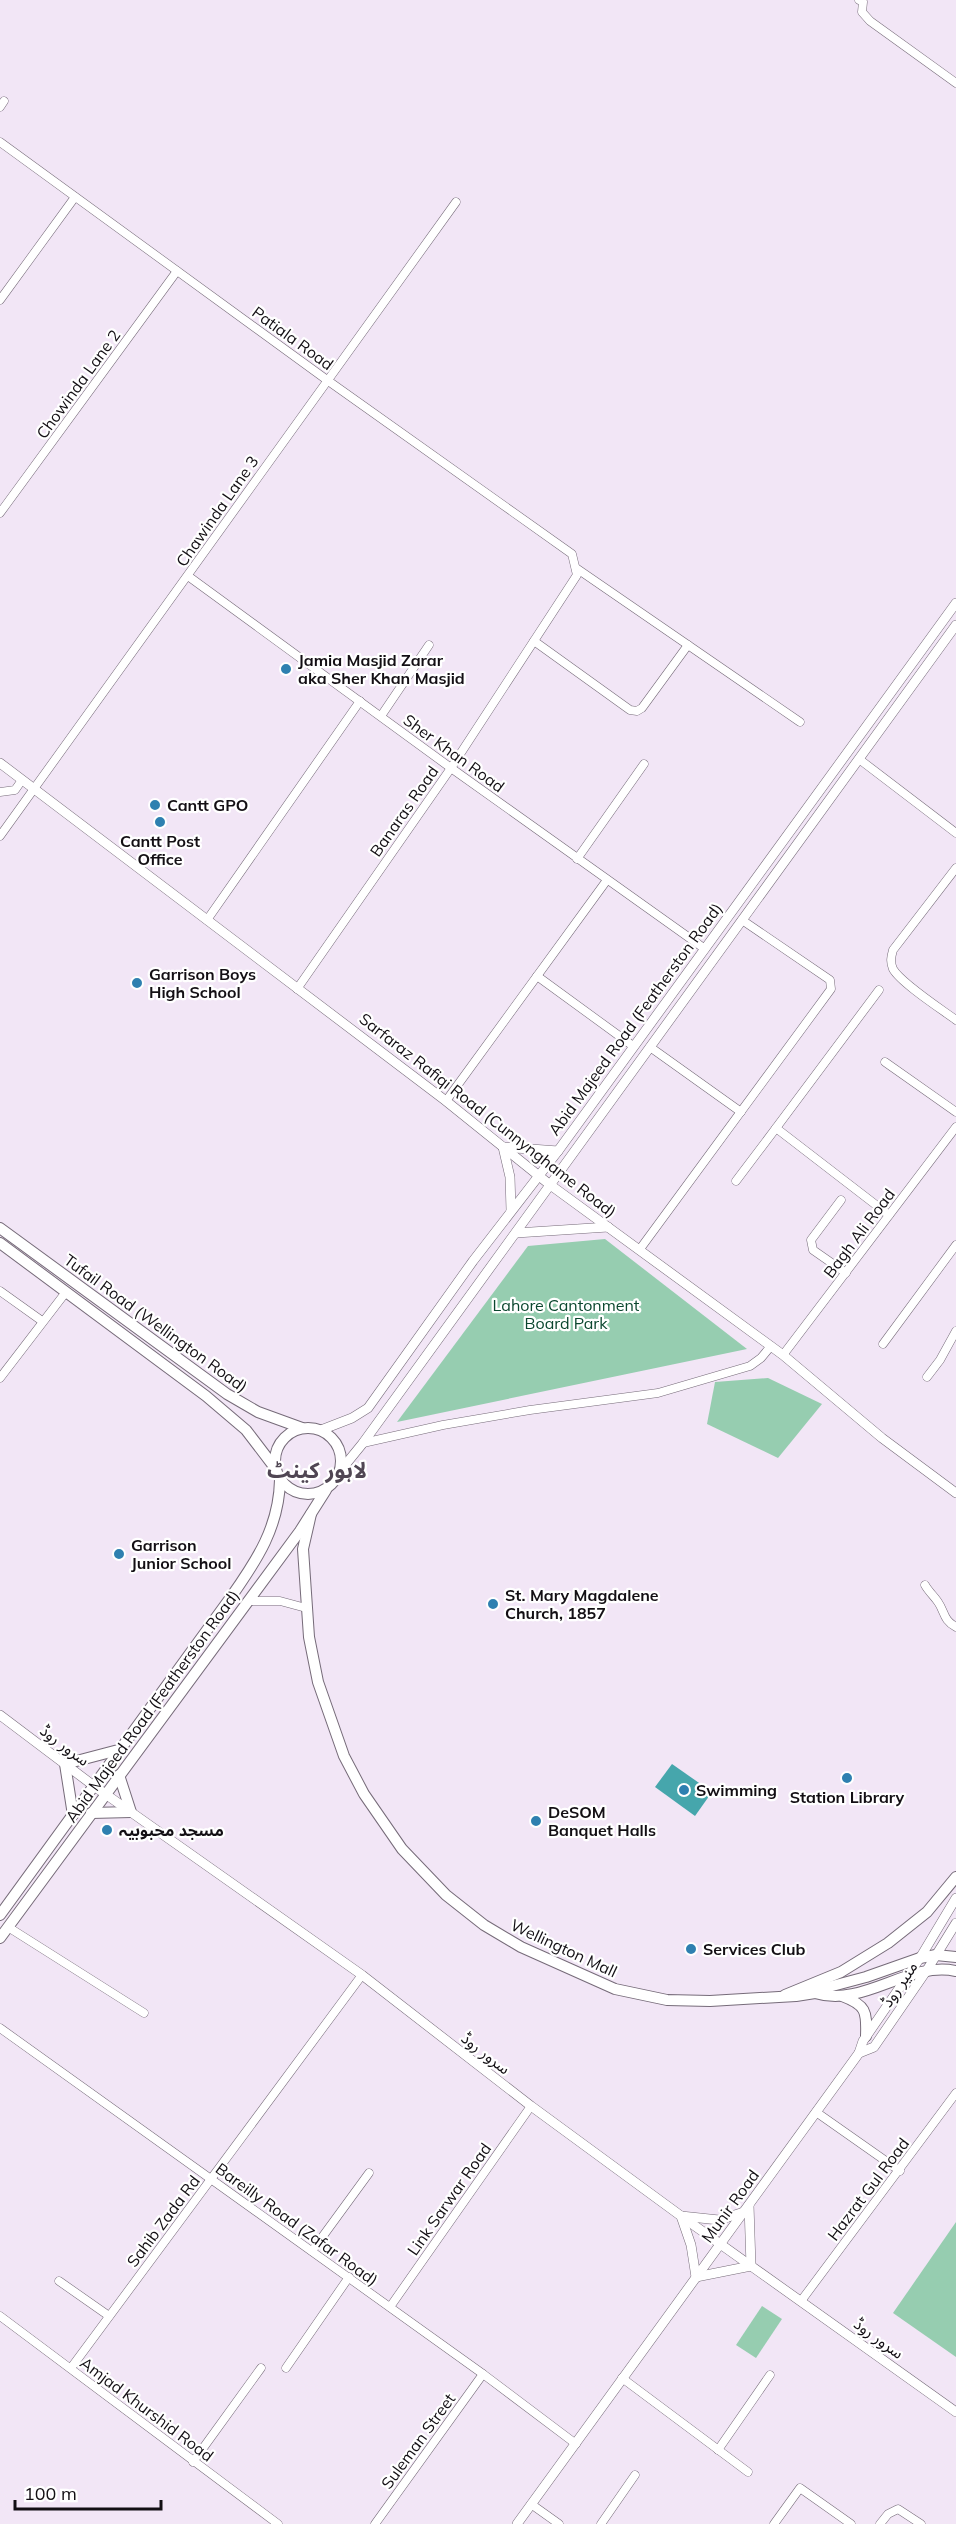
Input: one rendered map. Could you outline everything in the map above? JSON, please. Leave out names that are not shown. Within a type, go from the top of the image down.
[{"type":"main road","name":"Tufail Road (Wellington Road)","points":[[0,1228],[227,1394],[258,1412],[302,1428]]},
{"type":"main road","name":"Tufail Road (Wellington Road)","points":[[0,1243],[228,1414],[252,1436],[276,1468]]},
{"type":"main road","points":[[302,1428],[321,1430],[331,1436],[339,1446],[342,1457],[338,1478],[326,1490],[314,1495],[301,1494],[289,1489],[280,1480],[276,1468],[278,1447],[284,1438],[302,1428]]},
{"type":"main road","name":"Abid Majeed Road (Featherston Road)","points":[[0,1915],[122,1749],[261,1552],[274,1523],[280,1480]]},
{"type":"main road","name":"Abid Majeed Road (Featherston Road)","points":[[0,1938],[248,1601],[326,1490]]},
{"type":"main road","name":"Wellington Mall","points":[[311,1514],[303,1549],[306,1608],[318,1682],[344,1755],[364,1794],[402,1849],[446,1895],[484,1925],[521,1947],[615,1989],[678,2000],[779,1998],[815,1993],[821,1989],[891,1970],[920,1958]]},
{"type":"main road","points":[[73,1815],[65,1764],[89,1760],[122,1749]]},
{"type":"main road","points":[[90,1813],[131,1812],[119,1776]]},
{"type":"main road","points":[[779,1998],[841,1972],[879,1949],[927,1912],[956,1877]]},
{"type":"main road","points":[[920,1958],[936,1955],[956,1957]]},
{"type":"main road","points":[[909,1975],[937,1968],[956,1971]]},
{"type":"main road","name":"Wellington Mall","points":[[815,1993],[827,1997],[842,1996],[891,1983],[909,1975]]},
{"type":"main road","points":[[842,1996],[862,2006],[866,2015],[866,2036]]},
{"type":"street","points":[[859,0],[862,2],[862,12],[870,21],[956,83]]},
{"type":"street","name":"Patiala Road","points":[[0,142],[327,380],[572,554],[576,568]]},
{"type":"street","points":[[0,300],[75,197]]},
{"type":"street","name":"Chawinda Lane 3","points":[[0,836],[456,202]]},
{"type":"street","name":"Chowinda Lane 2","points":[[0,513],[177,271]]},
{"type":"street","points":[[576,568],[800,722]]},
{"type":"street","name":"Banaras Road","points":[[297,989],[451,768],[576,576],[576,568]]},
{"type":"street","name":"Sher Khan Road","points":[[188,576],[577,859],[705,949]]},
{"type":"street","name":"Abid Majeed Road (Featherston Road)","points":[[321,1430],[352,1418],[369,1408],[511,1210],[558,1151],[956,603]]},
{"type":"street","name":"Abid Majeed Road (Featherston Road)","points":[[341,1470],[516,1233],[549,1184],[956,625]]},
{"type":"street","points":[[534,641],[630,710],[637,711],[642,708],[688,645]]},
{"type":"street","points":[[381,716],[429,645]]},
{"type":"street","points":[[207,920],[360,701]]},
{"type":"street","points":[[859,759],[956,832]]},
{"type":"street","name":"Sarfaraz Rafiqi Road (Cunnynghame Road)","points":[[0,763],[446,1101],[549,1184],[783,1355],[882,1438],[956,1493]]},
{"type":"street","points":[[577,859],[644,764]]},
{"type":"street","points":[[0,792],[15,790],[22,780]]},
{"type":"street","points":[[956,868],[893,950],[890,960],[893,969],[901,979],[956,1020]]},
{"type":"street","points":[[446,1101],[607,880]]},
{"type":"street","points":[[640,1249],[831,989],[830,980],[742,920]]},
{"type":"street","points":[[690,970],[700,978]]},
{"type":"street","points":[[537,976],[633,1046]]},
{"type":"street","points":[[736,1181],[879,990]]},
{"type":"street","points":[[650,1047],[741,1112]]},
{"type":"street","points":[[885,1062],[956,1112]]},
{"type":"street","name":"Bagh Ali Road","points":[[783,1355],[956,1127]]},
{"type":"street","points":[[776,1128],[889,1215]]},
{"type":"street","points":[[511,1210],[510,1177],[503,1147],[558,1151]]},
{"type":"street","points":[[841,1200],[811,1240],[810,1245],[813,1250],[846,1273]]},
{"type":"street","points":[[516,1233],[608,1227]]},
{"type":"street","points":[[883,1344],[956,1245]]},
{"type":"street","points":[[0,1291],[42,1321]]},
{"type":"street","points":[[0,1378],[66,1292]]},
{"type":"street","points":[[927,1377],[940,1360],[956,1331]]},
{"type":"street","points":[[363,1443],[442,1425],[658,1393],[750,1366],[771,1346]]},
{"type":"street","points":[[925,1585],[930,1595],[939,1603],[944,1617],[956,1627]]},
{"type":"street","points":[[248,1601],[280,1601],[306,1608]]},
{"type":"street","name":"سرور روڈ","points":[[0,1715],[105,1794],[363,1975],[531,2106],[956,2412]]},
{"type":"street","name":"Munir Road","points":[[517,2524],[859,2053],[866,2036],[909,1975],[956,1898]]},
{"type":"street","name":"منیر روڈ","points":[[859,2053],[874,2047],[956,1923]]},
{"type":"street","points":[[8,1927],[144,2013]]},
{"type":"street","name":"Sahib Zada Rd","points":[[71,2368],[363,1975]]},
{"type":"street","name":"Bareilly Road (Zafar Road)","points":[[0,2028],[349,2277],[576,2444]]},
{"type":"street","name":"Hazrat Gul Road","points":[[801,2301],[956,2093]]},
{"type":"street","name":"Link Sarwar Road","points":[[390,2307],[531,2106]]},
{"type":"street","points":[[816,2112],[900,2170]]},
{"type":"street","points":[[312,2251],[369,2173]]},
{"type":"street","points":[[746,2209],[752,2266],[696,2277],[691,2245],[681,2216],[719,2220],[746,2209]]},
{"type":"street","points":[[286,2368],[349,2277]]},
{"type":"street","points":[[59,2281],[109,2316]]},
{"type":"street","name":"Amjad Khurshid Road","points":[[0,2316],[278,2524]]},
{"type":"street","points":[[193,2462],[261,2368]]},
{"type":"street","name":"Suleman Street","points":[[375,2524],[483,2374]]},
{"type":"street","points":[[718,2450],[770,2375]]},
{"type":"street","points":[[622,2378],[748,2472]]},
{"type":"street","points":[[601,2524],[635,2475]]},
{"type":"street","points":[[774,2524],[800,2488],[851,2524]]},
{"type":"street","points":[[531,2504],[559,2524]]},
{"type":"street","points":[[880,2524],[888,2514],[898,2509],[921,2524]]},
{"type":"green space","name":"Lahore Cantonment Board Park","points":[[605,1239],[747,1349],[397,1422],[528,1246]]},
{"type":"green space","points":[[768,1378],[822,1404],[778,1458],[707,1424],[715,1382]]},
{"type":"green space","points":[[956,2222],[956,2357],[893,2313]]},
{"type":"green space","points":[[762,2306],[782,2319],[756,2358],[736,2345]]},
{"type":"water","name":"Swimming","points":[[672,1764],[712,1792],[695,1816],[655,1787]]},
{"type":"place","name":"Jamia Masjid Zarar aka Sher Khan Masjid","points":[[286,669]]},
{"type":"place","name":"Cantt GPO","points":[[155,805]]},
{"type":"place","name":"Cantt Post Office","points":[[160,822]]},
{"type":"place","name":"Garrison Boys High School","points":[[137,983]]},
{"type":"place","name":"Garrison Junior School","points":[[119,1554]]},
{"type":"place","name":"St. Mary Magdalene Church, 1857","points":[[493,1604]]},
{"type":"place","name":"Station Library","points":[[847,1778]]},
{"type":"place","name":"Swimming","points":[[684,1790]]},
{"type":"place","name":"DeSOM Banquet Halls","points":[[536,1821]]},
{"type":"place","name":"مسجد محبوبیہ","points":[[107,1830]]},
{"type":"place","name":"Services Club","points":[[691,1949]]},
{"type":"district","name":"لاہور کینٹ","points":[[317,1470]]}]
